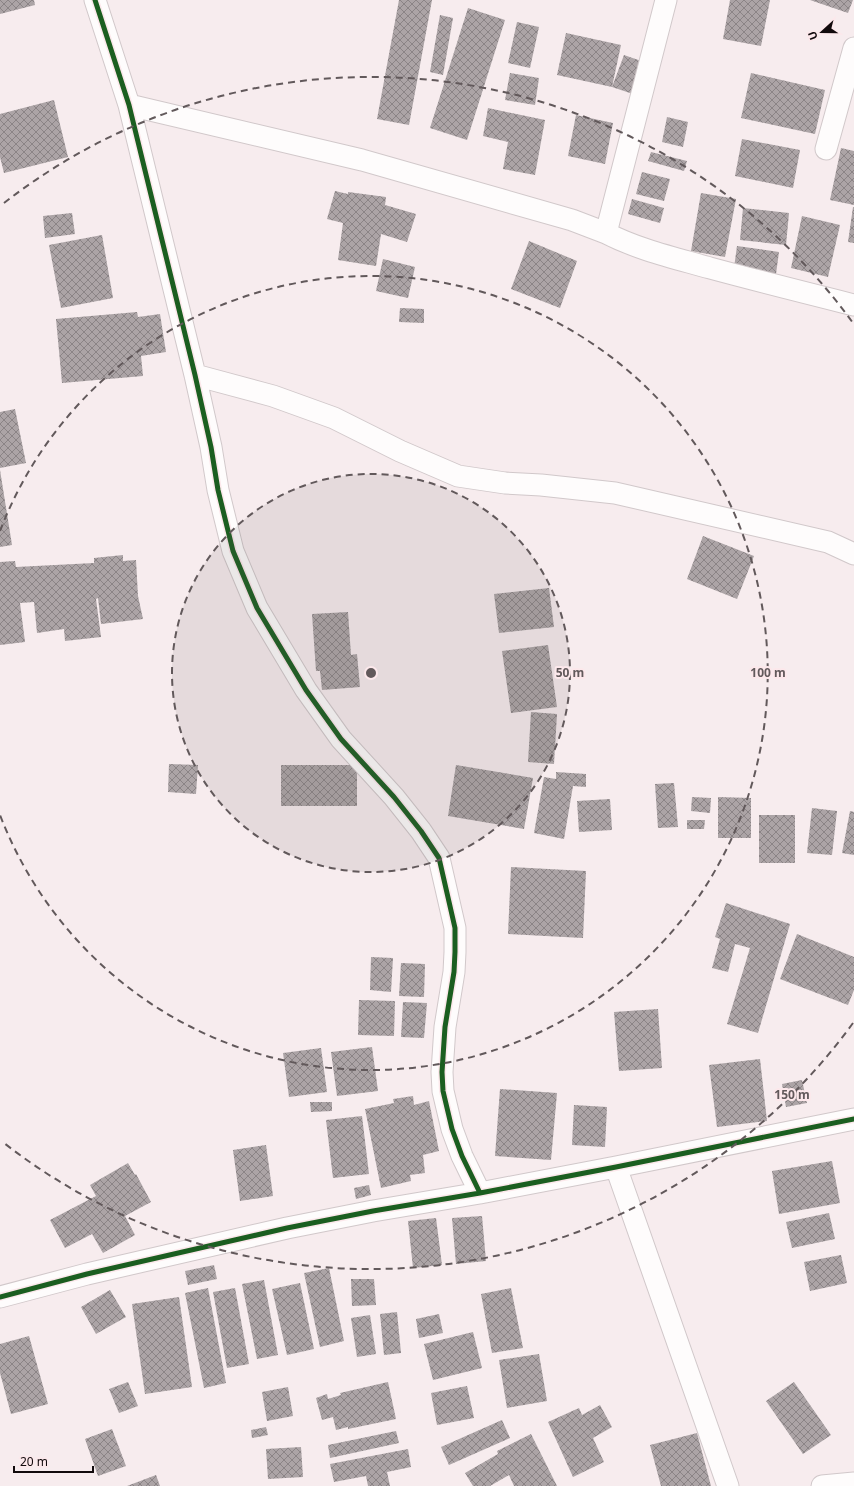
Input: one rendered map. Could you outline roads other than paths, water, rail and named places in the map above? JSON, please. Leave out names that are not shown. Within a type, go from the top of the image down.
[{"type":"street","points":[[95,0],[129,105],[195,375],[211,447],[218,490],[233,551],[257,608],[306,690],[337,733],[394,796],[421,831],[439,858],[455,928],[454,972],[445,1027],[442,1072],[443,1091],[452,1129],[462,1156],[480,1193]]},
{"type":"street","points":[[606,233],[666,0]]},
{"type":"street","points":[[826,149],[854,48]]},
{"type":"street","points":[[129,105],[362,160],[572,220],[652,251],[854,306]]},
{"type":"street","points":[[195,375],[273,396],[334,418],[400,451],[458,476],[505,483],[615,493],[828,542],[854,554]]},
{"type":"street","points":[[0,1297],[87,1274],[287,1228],[616,1167],[854,1119]]},
{"type":"street","points":[[616,1167],[728,1486]]},
{"type":"street","points":[[822,1486],[854,1483]]}]
